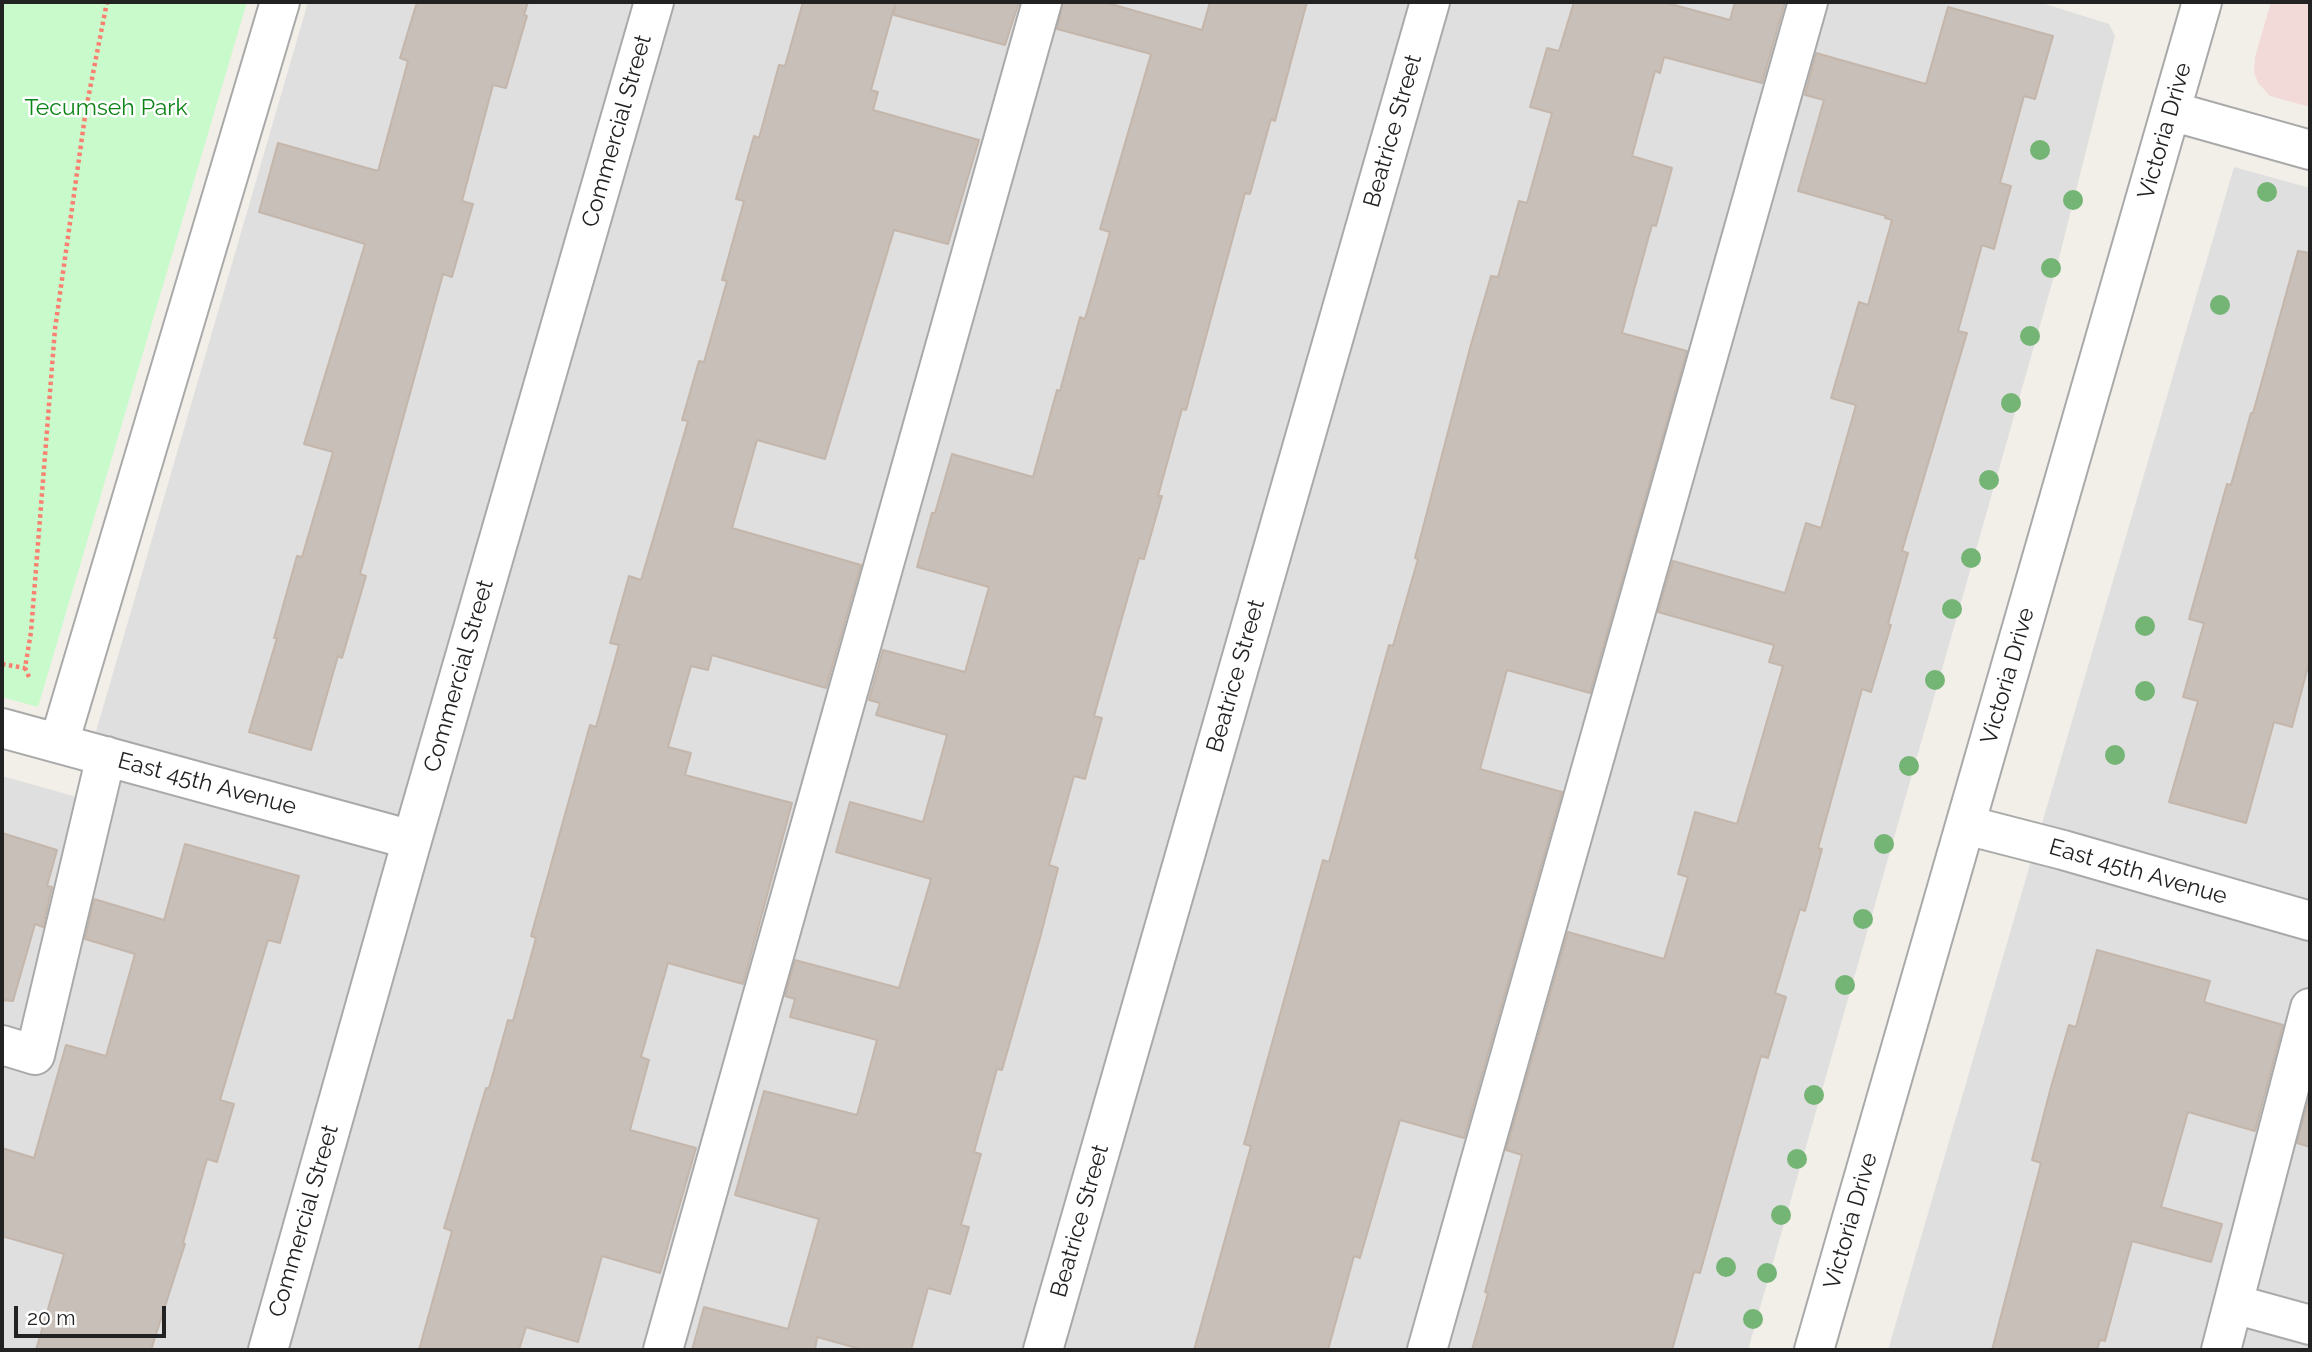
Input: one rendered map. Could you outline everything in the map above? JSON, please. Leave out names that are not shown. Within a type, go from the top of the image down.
[{"type":"street","points":[[59,743],[280,2]]},
{"type":"street","name":"Commercial Street","points":[[268,1350],[654,2]]},
{"type":"street","points":[[663,1350],[1042,2]]},
{"type":"street","name":"Beatrice Street","points":[[1043,1350],[1430,2]]},
{"type":"street","points":[[1427,1350],[1808,2]]},
{"type":"street","name":"Victoria Drive","points":[[1814,1350],[2202,2]]},
{"type":"street","points":[[2171,111],[2310,150]]},
{"type":"street","name":"East 45th Avenue","points":[[2,728],[412,840]]},
{"type":"street","points":[[2,1045],[35,1055],[106,756]]},
{"type":"street","name":"East 45th Avenue","points":[[1966,825],[2310,921]]},
{"type":"street","points":[[2221,1350],[2310,1008]]},
{"type":"street","points":[[2234,1304],[2310,1325]]},
{"type":"path","points":[[31,681],[25,668],[31,632],[55,329],[86,109],[107,2]]},
{"type":"path","points":[[2,664],[25,668]]},
{"type":"shaded area","points":[[308,2],[2039,2],[2109,24],[2115,36],[2058,262],[1748,1350],[2,1350],[2,776],[77,797]]},
{"type":"shaded area","points":[[2271,2],[2310,2],[2310,107],[2270,96],[2258,83],[2254,72],[2255,57]]},
{"type":"shaded area","points":[[2234,167],[2310,188],[2310,1350],[1888,1350]]},
{"type":"green space","name":"Tecumseh Park","points":[[2,2],[247,2],[38,707],[2,697]]},
{"type":"building","points":[[417,2],[528,2],[524,15],[527,16],[506,88],[493,85],[462,201],[473,204],[452,277],[443,274],[360,574],[366,576],[342,658],[338,656],[311,750],[249,732],[277,638],[274,638],[297,556],[302,557],[333,452],[304,444],[365,244],[259,212],[278,143],[378,171],[408,61],[400,58]]},
{"type":"building","points":[[803,2],[1019,2],[1005,45],[894,15],[895,4],[871,90],[878,92],[873,110],[979,140],[948,244],[894,230],[825,459],[757,440],[732,528],[861,565],[826,688],[712,655],[708,670],[691,666],[668,747],[691,753],[685,775],[792,803],[743,984],[668,963],[641,1057],[649,1060],[630,1130],[696,1148],[660,1273],[602,1256],[578,1342],[526,1327],[519,1350],[419,1350],[452,1231],[444,1228],[508,1020],[513,1021],[536,938],[531,936],[590,725],[596,727],[619,645],[610,643],[629,576],[641,580],[688,421],[682,420],[699,361],[704,362],[727,281],[722,280],[744,201],[736,199],[754,136],[759,138],[779,65],[785,66]]},
{"type":"building","points":[[1063,2],[1104,2],[1202,30],[1210,2],[1307,2],[1275,121],[1271,119],[1250,194],[1245,193],[1186,410],[1182,409],[1144,559],[1139,558],[1094,716],[1102,718],[1085,779],[1074,776],[1049,865],[1058,868],[1002,1070],[997,1069],[974,1152],[981,1154],[961,1225],[969,1227],[950,1294],[928,1288],[911,1350],[864,1350],[817,1337],[815,1350],[692,1350],[704,1307],[788,1329],[819,1219],[735,1195],[764,1091],[857,1115],[877,1040],[790,1017],[795,999],[785,996],[795,960],[899,988],[931,879],[836,852],[850,802],[923,822],[947,735],[876,715],[880,703],[869,700],[883,650],[965,672],[989,587],[917,567],[932,513],[935,513],[952,454],[1033,477],[1057,390],[1060,391],[1080,317],[1085,319],[1110,232],[1100,229],[1151,54],[1057,29]]},
{"type":"building","points":[[1574,2],[1663,2],[1730,20],[1735,2],[1785,2],[1762,83],[1664,57],[1660,73],[1655,71],[1632,156],[1672,168],[1656,226],[1652,225],[1622,333],[1687,351],[1590,693],[1507,670],[1480,769],[1562,792],[1464,1138],[1400,1120],[1360,1258],[1354,1256],[1328,1350],[1194,1350],[1251,1146],[1244,1144],[1323,860],[1329,862],[1389,645],[1393,646],[1418,559],[1415,558],[1470,348],[1491,276],[1498,277],[1519,201],[1527,203],[1552,113],[1530,107],[1547,48],[1559,51]]},
{"type":"building","points":[[1948,7],[2053,36],[2035,99],[2024,96],[2000,183],[2011,186],[1994,249],[1982,245],[1958,331],[1967,333],[1902,551],[1908,553],[1888,624],[1891,625],[1871,692],[1862,689],[1818,848],[1822,849],[1805,911],[1800,909],[1775,993],[1786,997],[1768,1058],[1761,1056],[1700,1273],[1694,1272],[1672,1350],[1472,1350],[1522,1155],[1506,1150],[1568,932],[1664,959],[1688,877],[1678,874],[1695,812],[1737,824],[1783,666],[1769,662],[1774,645],[1658,612],[1673,561],[1785,593],[1806,523],[1821,528],[1856,405],[1831,398],[1859,302],[1868,305],[1892,220],[1798,191],[1824,100],[1805,95],[1816,53],[1926,84]]},
{"type":"building","points":[[2298,251],[2310,253],[2310,659],[2292,727],[2274,722],[2246,823],[2169,802],[2198,701],[2183,697],[2204,623],[2189,619],[2227,484],[2231,485],[2253,413]]},
{"type":"building","points":[[2,833],[57,850],[47,886],[52,887],[43,927],[35,924],[13,1001],[2,1000]]},
{"type":"building","points":[[185,844],[299,876],[280,943],[268,940],[220,1100],[234,1104],[217,1162],[207,1159],[183,1243],[185,1244],[151,1350],[36,1350],[64,1254],[2,1236],[2,1148],[34,1158],[66,1045],[106,1056],[135,954],[85,939],[94,899],[164,920]]},
{"type":"building","points":[[2097,950],[2210,981],[2204,1002],[2283,1025],[2255,1131],[2188,1112],[2161,1207],[2222,1224],[2211,1262],[2132,1241],[2105,1341],[2100,1340],[2097,1350],[1992,1350],[2041,1163],[2032,1160],[2051,1087],[2069,1025],[2076,1027]]},
{"type":"building","points":[[2310,1094],[2310,1147],[2297,1143]]}]
